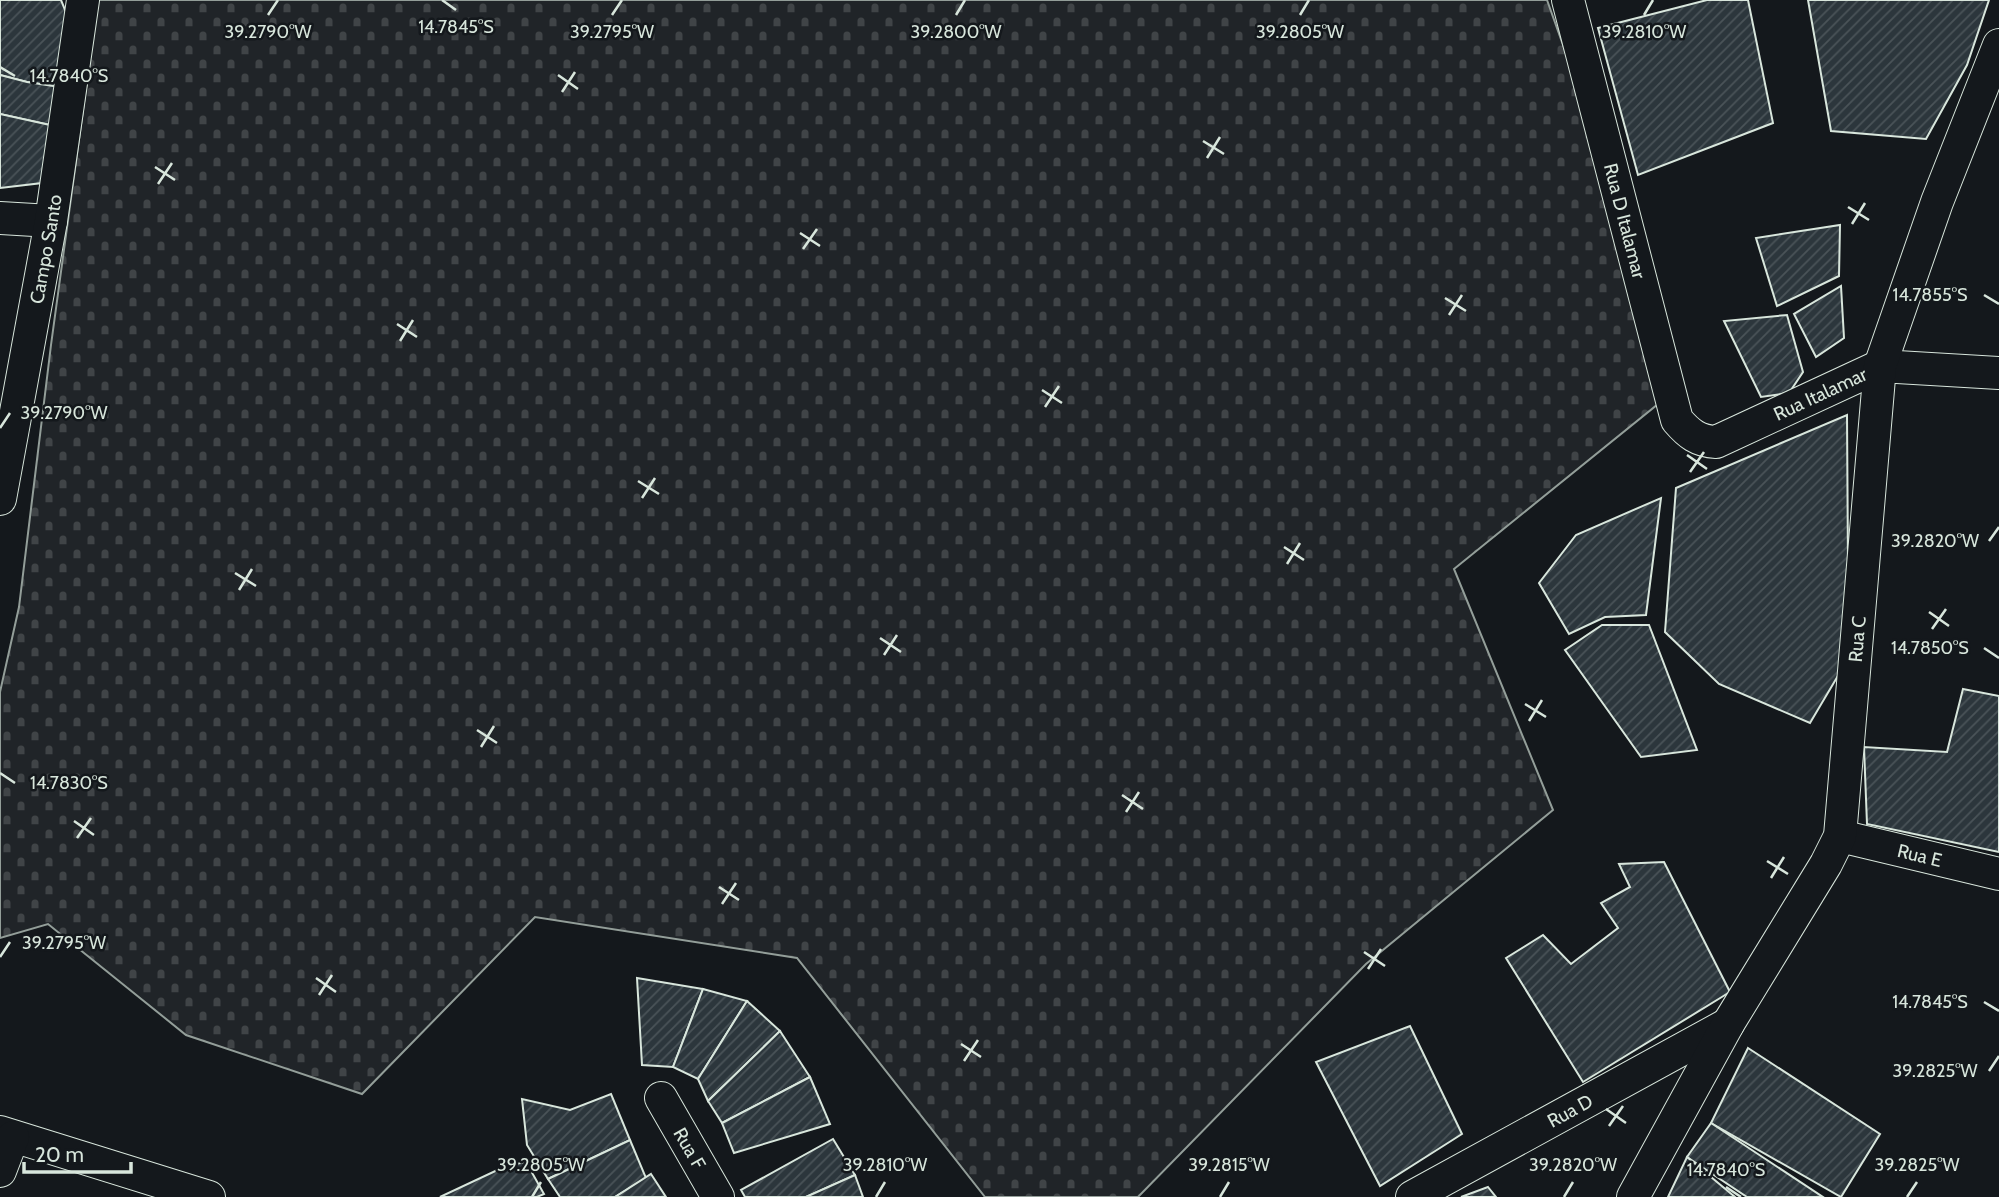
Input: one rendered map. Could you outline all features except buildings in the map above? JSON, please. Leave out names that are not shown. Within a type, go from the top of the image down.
[{"type":"street","name":"Campo Santo","points":[[0,499],[51,221],[83,0]]},
{"type":"street","name":"Rua D Italamar","points":[[1570,0],[1677,420],[1690,435]]},
{"type":"street","name":"Rua C","points":[[1633,1197],[1728,1024],[1826,864],[1839,836],[1880,366],[1937,202],[1999,45]]},
{"type":"street","points":[[0,218],[51,221]]},
{"type":"street","name":"Rua Italamar","points":[[1690,435],[1703,441],[1716,442],[1880,366],[1999,373]]},
{"type":"street","name":"Rua E","points":[[1839,836],[1999,874]]},
{"type":"street","name":"Rua D","points":[[1412,1197],[1728,1024]]},
{"type":"street","name":"Rua F","points":[[661,1098],[718,1197]]},
{"type":"street","points":[[0,1171],[6,1134],[209,1197]]},
{"type":"green space","points":[[98,0],[1547,0],[1601,152],[1658,404],[1454,569],[1553,810],[1366,964],[1138,1197],[985,1197],[797,958],[535,917],[362,1094],[186,1035],[48,924],[0,938],[0,692],[19,607]]}]
